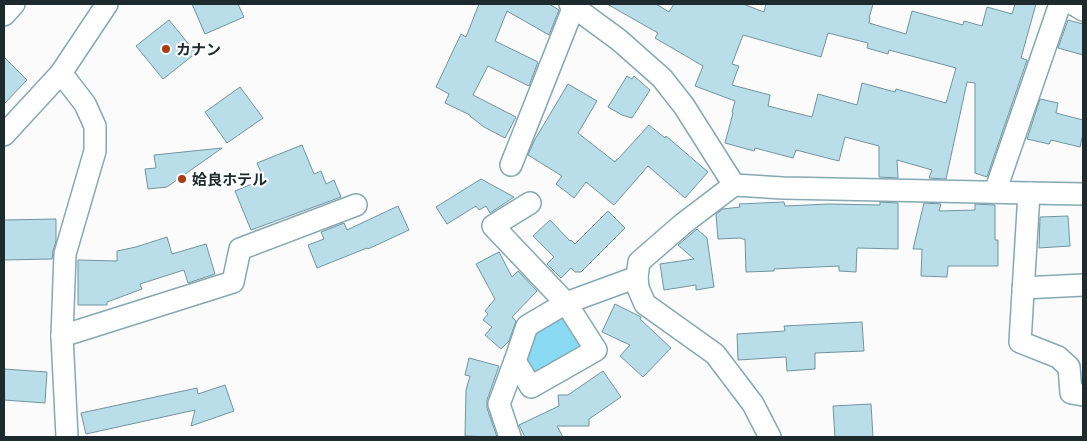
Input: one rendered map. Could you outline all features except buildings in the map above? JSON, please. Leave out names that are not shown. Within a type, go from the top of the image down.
[{"type":"street","points":[[4,135],[61,73],[107,4]]},
{"type":"street","points":[[995,192],[1060,4]]},
{"type":"street","points":[[1073,4],[1083,10]]},
{"type":"street","points":[[511,165],[572,5],[619,40],[662,78],[684,106],[734,184]]},
{"type":"street","points":[[61,73],[85,104],[95,126],[95,152],[65,254],[62,336],[67,437]]},
{"type":"street","points":[[770,437],[753,404],[715,354],[645,304],[638,288],[639,262],[684,223],[734,184],[783,188],[1083,194]]},
{"type":"street","points":[[1029,193],[1020,342],[1058,357],[1069,367],[1071,393],[1083,395]]},
{"type":"street","points":[[515,361],[531,387],[596,350],[566,303],[493,226],[530,203]]},
{"type":"street","points":[[62,336],[233,282],[240,249],[356,205]]},
{"type":"street","points":[[510,437],[500,404],[527,326],[566,303],[637,277]]},
{"type":"street","points":[[1023,288],[1083,285]]},
{"type":"shaded area","points":[[565,306],[590,349],[534,382],[521,361],[531,326]]},
{"type":"place","name":"カナン","points":[[166,49]]},
{"type":"place","name":"姶良ホテル","points":[[182,179]]}]
